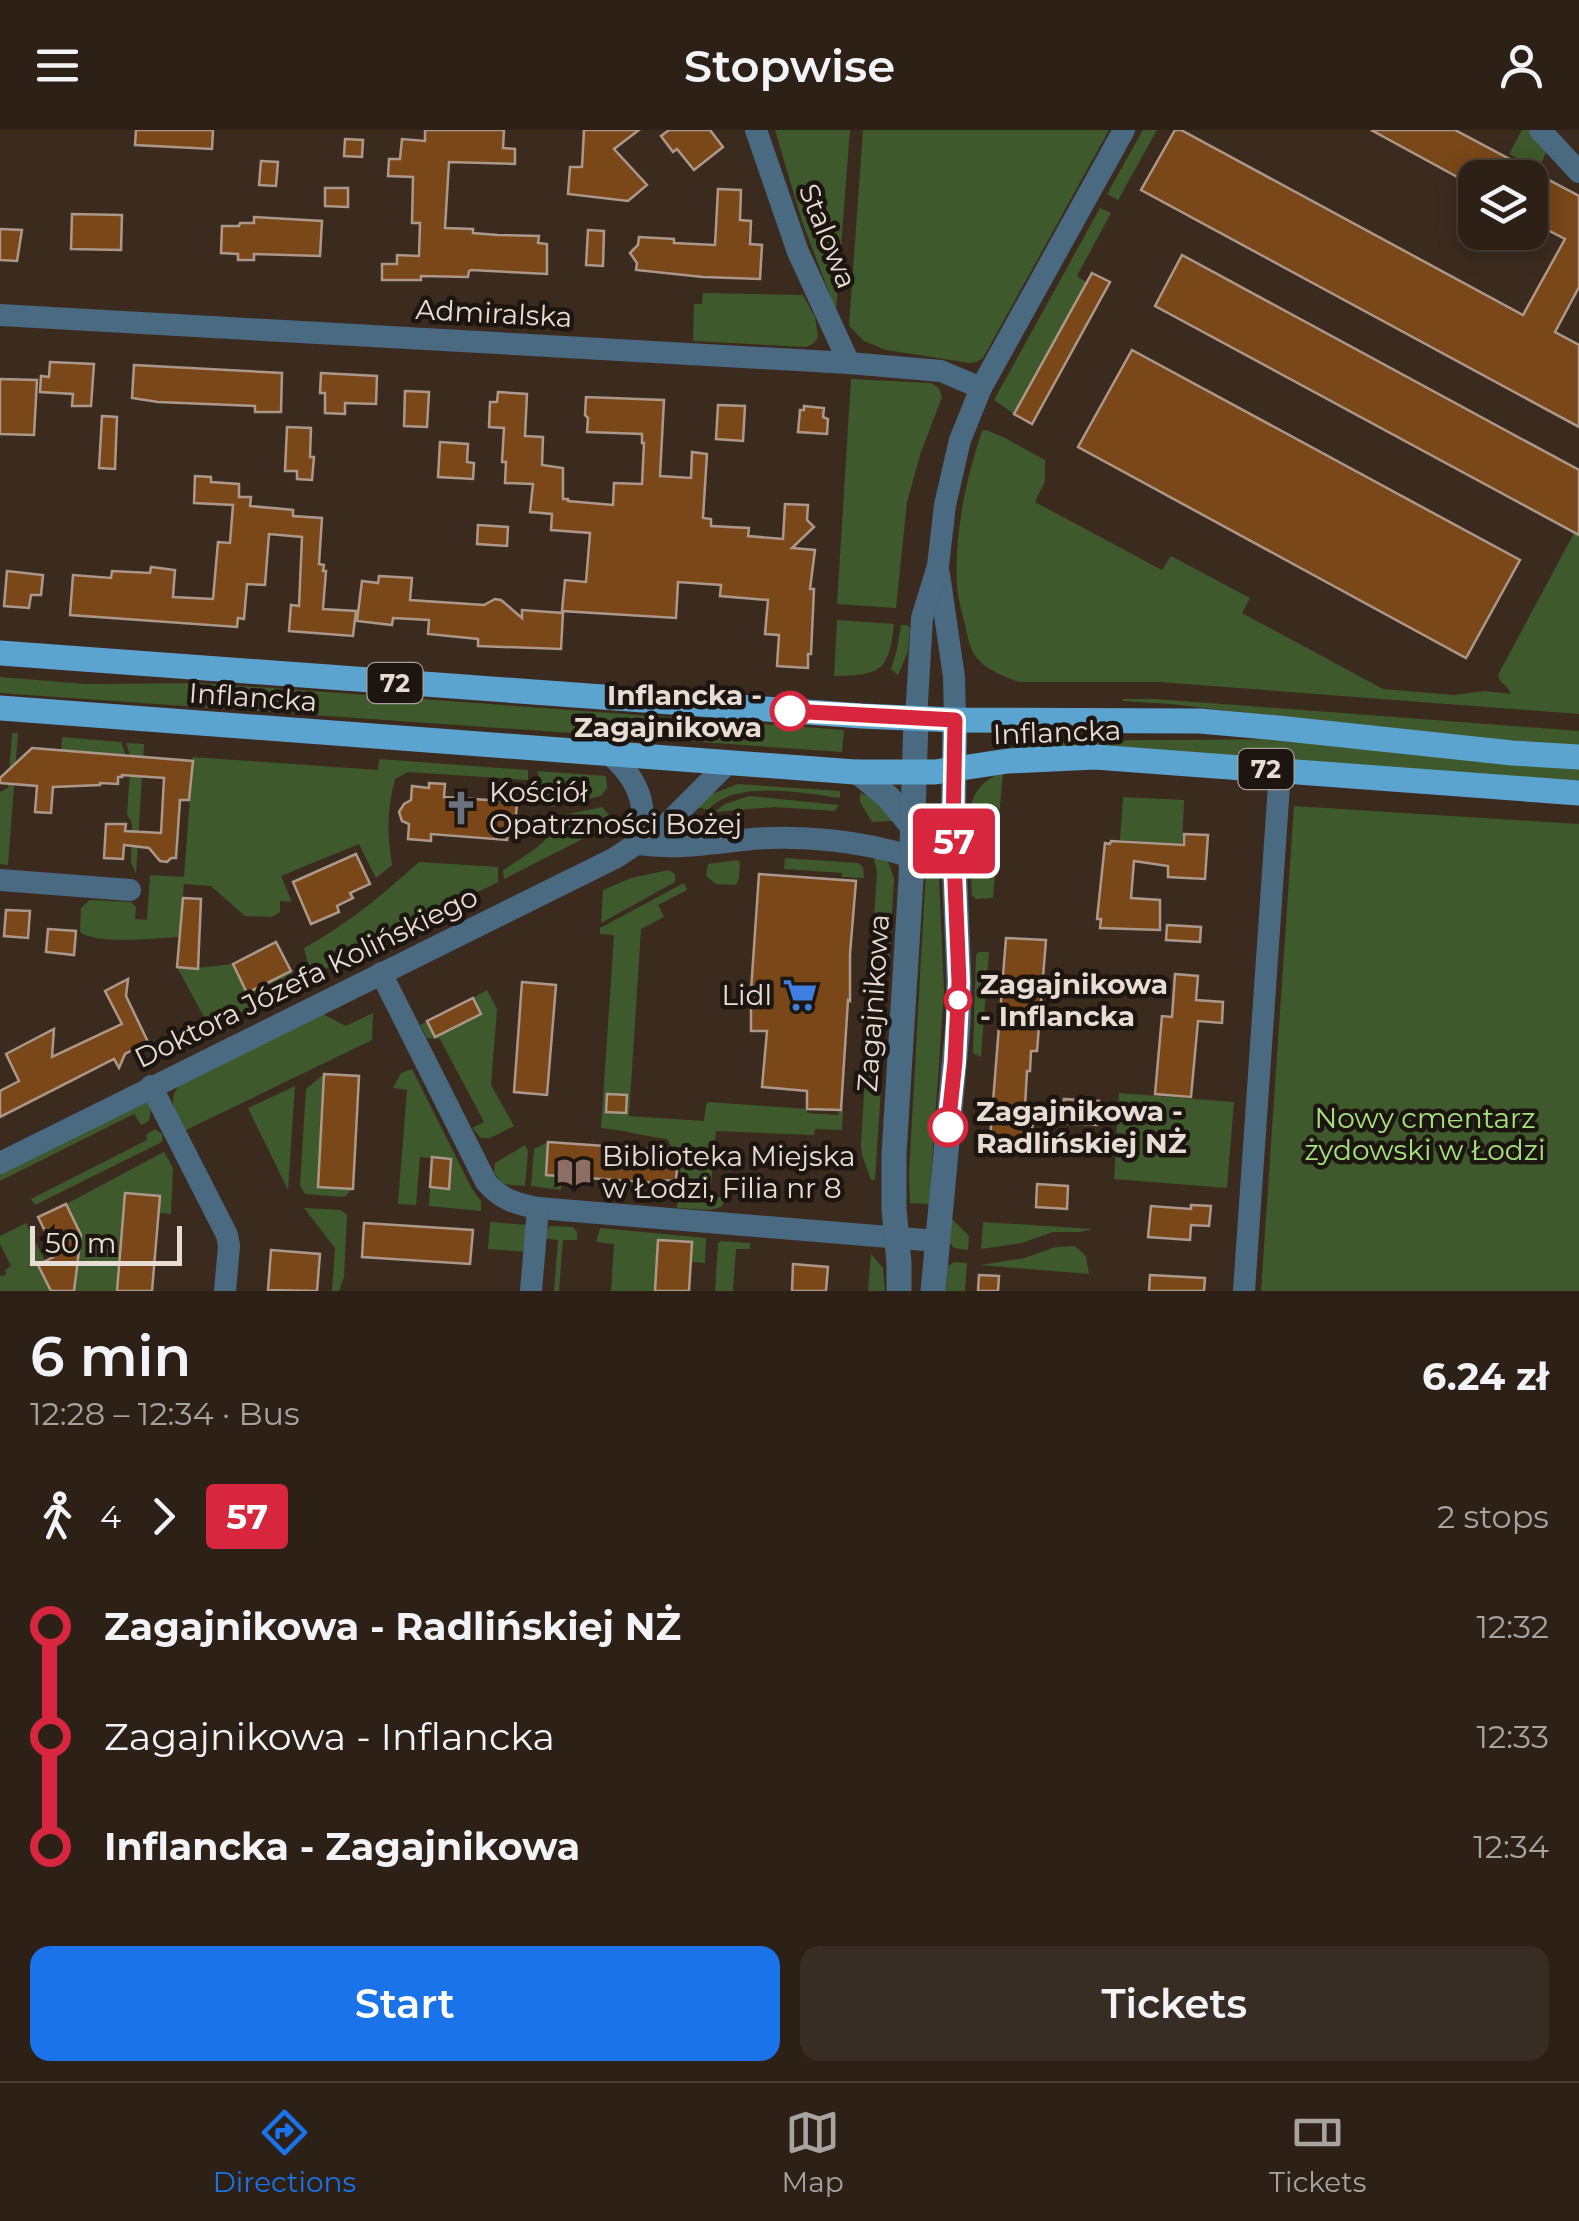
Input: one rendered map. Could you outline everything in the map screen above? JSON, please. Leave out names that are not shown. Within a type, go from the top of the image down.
[{"type":"main road","name":"Inflancka","points":[[0,654],[916,719],[1228,723],[1579,757]]},
{"type":"main road","name":"Inflancka","points":[[0,708],[858,772],[914,773],[1094,756],[1579,793]]},
{"type":"street","name":"Stalowa","points":[[756,130],[798,252],[849,363]]},
{"type":"street","points":[[916,719],[922,618],[938,566],[944,505],[954,462],[972,408],[1124,130]]},
{"type":"street","points":[[1540,130],[1579,172]]},
{"type":"street","name":"Admiralska","points":[[0,315],[849,363],[941,371],[981,388]]},
{"type":"street","points":[[933,1291],[958,1024],[954,676],[938,566]]},
{"type":"street","name":"Zagajnikowa","points":[[899,1291],[894,1154],[916,719]]},
{"type":"street","points":[[609,754],[630,775],[641,795],[643,819],[637,844],[681,848],[788,839],[873,847],[912,857]]},
{"type":"street","name":"Doktora Józefa Kolińskiego","points":[[0,1162],[593,869],[668,823],[728,763]]},
{"type":"street","points":[[1244,1291],[1280,771]]},
{"type":"street","points":[[858,772],[888,797],[913,827]]},
{"type":"street","points":[[0,880],[130,890]]},
{"type":"street","points":[[380,973],[486,1182],[506,1199],[538,1208],[937,1241]]},
{"type":"street","points":[[151,1086],[227,1235],[226,1291]]},
{"type":"street","points":[[530,1291],[538,1208]]},
{"type":"green space","points":[[775,130],[850,130],[836,311],[802,221]]},
{"type":"green space","points":[[863,130],[1109,130],[983,358],[976,362],[886,350],[864,341],[849,326]]},
{"type":"green space","points":[[1143,130],[1157,130],[1118,200],[1107,194]]},
{"type":"green space","points":[[1522,130],[1528,130],[1547,150],[1543,160],[1521,160],[1509,154]]},
{"type":"green space","points":[[1100,208],[1111,213],[1077,276],[1087,283],[1014,414],[994,400]]},
{"type":"green space","points":[[703,293],[803,295],[815,317],[818,337],[806,347],[693,341],[694,304],[702,304]]},
{"type":"green space","points":[[851,379],[931,383],[939,388],[942,397],[907,502],[896,608],[837,604]]},
{"type":"green space","points":[[982,431],[1045,460],[1045,481],[1035,502],[1162,570],[1171,556],[1250,598],[1242,613],[1383,689],[1454,695],[1485,691],[1511,694],[1498,675],[1574,533],[1579,535],[1579,714],[1159,682],[1020,682],[1001,675],[983,664],[972,651],[957,586],[962,507],[976,449]]},
{"type":"green space","points":[[837,620],[894,624],[889,653],[879,668],[834,676]]},
{"type":"green space","points":[[901,625],[910,628],[908,651],[898,675],[891,669]]},
{"type":"green space","points":[[0,677],[86,684],[201,683],[844,730],[842,752],[0,693]]},
{"type":"green space","points":[[1123,699],[1579,731],[1579,746],[1474,739]]},
{"type":"green space","points":[[12,733],[18,733],[8,865],[0,864],[0,792],[8,788]]},
{"type":"green space","points":[[62,737],[121,742],[126,756],[61,751]]},
{"type":"green space","points":[[1290,739],[1579,768],[1579,782],[1013,750],[1012,741]]},
{"type":"green space","points":[[126,743],[144,744],[136,874],[131,862],[132,823],[127,814],[131,758]]},
{"type":"green space","points":[[193,757],[378,770],[379,759],[528,770],[528,780],[408,772],[395,779],[390,801],[392,865],[376,878],[359,844],[281,876],[292,902],[280,901],[280,912],[272,917],[245,916],[211,886],[184,884],[179,937],[113,940],[80,932],[81,908],[90,900],[131,902],[136,907],[135,919],[147,920],[150,875],[184,877]]},
{"type":"green space","points":[[537,771],[606,776],[607,788],[601,796],[580,801],[579,781],[570,781],[568,800],[551,807]]},
{"type":"green space","points":[[1003,772],[999,817],[968,821],[978,790]]},
{"type":"green space","points":[[738,784],[840,791],[840,798],[770,790],[735,794],[708,810],[694,806],[707,796]]},
{"type":"green space","points":[[860,793],[873,798],[893,821],[872,822],[860,802]]},
{"type":"green space","points":[[749,796],[839,805],[835,811],[774,807],[714,812]]},
{"type":"green space","points":[[1123,797],[1184,800],[1182,844],[1120,840]]},
{"type":"green space","name":"Nowy cmentarz żydowski w Łodzi","points":[[1294,806],[1579,824],[1579,1291],[1261,1291]]},
{"type":"green space","points":[[602,807],[610,816],[610,825],[504,879],[503,870],[547,838],[554,817]]},
{"type":"green space","points":[[994,832],[998,836],[993,898],[976,899],[972,896],[969,833]]},
{"type":"green space","points":[[928,833],[937,833],[944,992],[929,1204],[910,1203],[909,1174]]},
{"type":"green space","points":[[873,855],[888,862],[894,878],[889,963],[871,962],[877,872]]},
{"type":"green space","points":[[785,858],[858,863],[863,867],[864,878],[784,869]]},
{"type":"green space","points":[[419,862],[498,867],[498,882],[311,976],[304,948],[350,919]]},
{"type":"green space","points":[[740,862],[736,885],[716,884],[706,876],[708,864]]},
{"type":"green space","points":[[669,870],[675,874],[675,882],[601,923],[603,890],[631,878]]},
{"type":"green space","points":[[684,883],[687,890],[658,905],[664,917],[641,929],[629,1116],[704,1121],[708,1102],[807,1109],[807,1113],[838,1115],[843,1111],[842,1130],[815,1129],[814,1135],[716,1131],[710,1196],[727,1198],[721,1207],[711,1210],[677,1208],[681,1162],[667,1139],[601,1128],[614,935],[600,934],[600,928]]},
{"type":"green space","points":[[979,952],[989,952],[981,1057],[973,1053]]},
{"type":"green space","points":[[233,964],[248,993],[291,971],[298,983],[210,1028],[177,967]]},
{"type":"green space","points":[[487,990],[497,1009],[491,1085],[514,1126],[490,1138],[481,1138],[472,1128],[484,1122],[440,1039],[427,1038],[420,1025],[427,1021],[435,1037],[480,1013],[473,998]]},
{"type":"green space","points":[[321,1013],[346,1026],[373,1013],[372,1040],[184,1131],[173,1102],[180,1084]]},
{"type":"green space","points":[[868,1026],[885,1026],[875,1180],[871,1180],[861,1145]]},
{"type":"green space","points":[[412,1069],[481,1201],[481,1211],[429,1206],[430,1187],[449,1189],[451,1160],[420,1157],[416,1205],[398,1204],[407,1090],[393,1088],[401,1073]]},
{"type":"green space","points":[[324,1074],[318,1187],[353,1189],[344,1197],[305,1194],[300,1186],[306,1089]]},
{"type":"green space","points":[[295,1086],[288,1190],[248,1108]]},
{"type":"green space","points":[[1119,1093],[1234,1102],[1227,1188],[1114,1179]]},
{"type":"green space","points":[[146,1100],[151,1108],[149,1121],[141,1125],[134,1114],[0,1181],[0,1172]]},
{"type":"green space","points":[[155,1129],[162,1134],[160,1143],[35,1205],[31,1199],[147,1140],[146,1135]]},
{"type":"green space","points":[[548,1142],[546,1175],[562,1176],[561,1190],[531,1186],[534,1149]]},
{"type":"green space","points":[[525,1145],[525,1186],[503,1184],[494,1173],[495,1163]]},
{"type":"green space","points":[[164,1152],[173,1168],[171,1214],[159,1213],[160,1196],[125,1194],[117,1291],[73,1291],[81,1235],[66,1204]]},
{"type":"green space","points":[[304,1208],[341,1210],[347,1215],[344,1277],[339,1291],[332,1291],[335,1248]]},
{"type":"green space","points":[[951,1218],[969,1236],[968,1250],[954,1248],[949,1242]]},
{"type":"green space","points":[[490,1222],[528,1225],[526,1252],[488,1249]]},
{"type":"green space","points":[[983,1222],[1093,1229],[1053,1232],[1022,1243],[981,1249]]},
{"type":"green space","points":[[26,1223],[45,1261],[38,1266],[51,1291],[0,1291],[0,1276],[6,1275],[5,1270],[11,1266],[0,1236]]},
{"type":"green space","points":[[550,1226],[573,1227],[577,1232],[577,1240],[563,1240],[559,1291],[554,1291],[558,1240],[543,1238]]},
{"type":"green space","points":[[600,1228],[706,1238],[705,1263],[691,1262],[691,1242],[658,1240],[655,1291],[611,1291],[614,1244],[596,1242]]},
{"type":"green space","points":[[721,1241],[750,1243],[750,1249],[736,1249],[733,1291],[715,1291]]},
{"type":"green space","points":[[1075,1246],[1086,1256],[1089,1274],[980,1265],[1025,1258],[1055,1247]]},
{"type":"green space","points":[[871,1254],[883,1268],[885,1291],[868,1291]]},
{"type":"green space","points":[[954,1262],[967,1263],[965,1291],[946,1291],[948,1266]]},
{"type":"building","points":[[136,130],[213,130],[212,149],[135,145]]},
{"type":"building","points":[[425,130],[504,130],[503,148],[515,149],[515,164],[449,162],[445,228],[539,236],[538,243],[547,244],[547,274],[471,270],[468,277],[382,280],[382,264],[397,264],[397,255],[419,256],[420,223],[412,223],[413,177],[388,176],[389,159],[400,159],[402,139],[425,141]]},
{"type":"building","points":[[584,130],[639,130],[614,149],[647,185],[628,201],[568,194],[570,167],[582,167]]},
{"type":"building","points":[[669,130],[710,130],[723,147],[694,170],[661,136]]},
{"type":"building","points":[[1175,130],[1181,130],[1523,315],[1565,239],[1548,230],[1548,180],[1579,196],[1579,287],[1555,332],[1579,345],[1579,427],[1141,190]]},
{"type":"building","points":[[1371,130],[1455,130],[1511,160],[1458,160],[1458,177]]},
{"type":"building","points":[[345,139],[363,140],[362,157],[344,156]]},
{"type":"building","points":[[261,161],[278,162],[276,186],[259,185]]},
{"type":"building","points":[[325,188],[348,188],[348,207],[325,206]]},
{"type":"building","points":[[718,189],[741,190],[740,220],[751,221],[750,244],[762,245],[760,279],[636,270],[637,263],[630,253],[638,245],[639,237],[715,245]]},
{"type":"building","points":[[72,214],[122,215],[121,250],[71,249]]},
{"type":"building","points":[[254,217],[322,221],[320,256],[254,254],[254,260],[238,260],[238,254],[221,253],[222,226],[254,223]]},
{"type":"building","points":[[0,229],[22,230],[17,261],[0,260]]},
{"type":"building","points":[[588,230],[604,231],[603,266],[586,265]]},
{"type":"building","points":[[1182,255],[1579,470],[1579,535],[1155,306]]},
{"type":"building","points":[[1092,273],[1110,282],[1032,424],[1014,414]]},
{"type":"building","points":[[1132,350],[1520,560],[1466,658],[1078,447]]},
{"type":"building","points":[[50,362],[94,364],[91,406],[72,406],[73,394],[40,392],[41,376],[49,377]]},
{"type":"building","points":[[134,365],[282,373],[281,412],[255,412],[255,406],[132,398]]},
{"type":"building","points":[[321,373],[377,376],[376,404],[345,403],[345,414],[325,413]]},
{"type":"building","points":[[0,379],[37,380],[34,435],[0,434]]},
{"type":"building","points":[[405,391],[429,392],[427,427],[404,426]]},
{"type":"building","points":[[498,392],[527,394],[525,436],[543,437],[542,465],[563,468],[563,499],[568,501],[613,505],[614,483],[642,484],[642,434],[587,432],[586,397],[664,400],[660,476],[691,478],[692,452],[707,454],[703,518],[711,519],[711,526],[749,528],[748,536],[783,539],[785,504],[808,505],[807,520],[814,527],[792,548],[815,550],[808,668],[777,666],[779,635],[765,634],[768,600],[720,596],[721,585],[678,582],[676,618],[562,611],[565,580],[586,582],[590,533],[551,530],[552,514],[530,512],[533,484],[505,483],[504,428],[489,427],[490,402],[497,402]]},
{"type":"building","points":[[718,405],[745,406],[743,441],[716,439]]},
{"type":"building","points":[[804,406],[824,408],[827,434],[798,432]]},
{"type":"building","points":[[102,416],[117,417],[115,469],[99,468]]},
{"type":"building","points":[[287,427],[311,428],[312,480],[297,479],[297,471],[285,471]]},
{"type":"building","points":[[440,442],[468,444],[467,462],[474,463],[473,479],[438,477]]},
{"type":"building","points":[[195,476],[211,477],[211,482],[239,484],[239,497],[251,497],[250,506],[293,510],[293,516],[322,518],[319,564],[326,571],[323,609],[356,611],[353,636],[289,631],[291,605],[299,606],[302,537],[269,534],[265,585],[247,584],[244,619],[238,618],[237,627],[70,615],[73,575],[111,578],[112,571],[150,573],[151,567],[175,570],[173,597],[213,599],[218,542],[230,543],[233,505],[194,503]]},
{"type":"building","points":[[478,525],[508,527],[507,546],[477,544]]},
{"type":"building","points":[[7,571],[43,575],[41,595],[31,595],[29,608],[4,606]]},
{"type":"building","points":[[379,576],[412,578],[410,600],[484,605],[495,599],[522,618],[522,610],[563,613],[561,649],[478,646],[478,639],[428,634],[429,620],[393,618],[392,625],[357,621],[362,581],[378,583]]},
{"type":"building","points":[[32,748],[193,761],[189,800],[180,800],[176,858],[160,861],[149,848],[124,845],[123,859],[104,858],[106,824],[126,824],[125,831],[161,833],[164,778],[122,775],[118,784],[53,787],[51,813],[35,812],[37,786],[0,783],[0,778]]},
{"type":"building","name":"Kościół Opatrzności Bożej","points":[[429,783],[445,784],[444,797],[517,802],[515,831],[508,831],[507,840],[431,834],[431,841],[408,839],[409,824],[402,821],[399,812],[411,800],[412,786],[429,788]]},
{"type":"building","points":[[1184,834],[1208,835],[1205,879],[1168,877],[1168,866],[1134,861],[1131,898],[1160,900],[1160,930],[1100,928],[1101,919],[1097,919],[1105,843],[1184,845]]},
{"type":"building","points":[[356,854],[370,884],[350,893],[353,898],[337,906],[339,912],[311,924],[293,882]]},
{"type":"building","name":"Lidl","points":[[759,874],[856,881],[841,1110],[807,1109],[807,1091],[762,1087],[767,1031],[751,1031]]},
{"type":"building","points":[[183,898],[201,899],[198,969],[177,967]]},
{"type":"building","points":[[6,910],[30,911],[28,938],[4,936]]},
{"type":"building","points":[[1167,925],[1201,927],[1200,942],[1166,940]]},
{"type":"building","points":[[48,929],[76,931],[74,955],[46,952]]},
{"type":"building","points":[[1006,938],[1046,940],[1037,1051],[1031,1051],[1027,1071],[1025,1107],[1034,1108],[1030,1154],[989,1152]]},
{"type":"building","points":[[276,942],[291,971],[247,993],[233,964]]},
{"type":"building","points":[[1175,974],[1198,976],[1196,1000],[1223,1002],[1222,1023],[1198,1021],[1191,1097],[1155,1094],[1162,1016],[1172,1017]]},
{"type":"building","points":[[128,979],[126,996],[148,1042],[125,1054],[119,1068],[114,1059],[0,1117],[0,1091],[19,1081],[6,1054],[54,1029],[52,1057],[122,1024],[105,991]]},
{"type":"building","points":[[522,982],[556,985],[547,1095],[514,1092]]},
{"type":"building","points":[[473,998],[481,1014],[435,1037],[427,1021]]},
{"type":"building","points":[[324,1074],[359,1076],[353,1189],[318,1187]]},
{"type":"building","points":[[607,1094],[627,1095],[626,1113],[606,1112]]},
{"type":"building","points":[[1064,1099],[1099,1101],[1097,1125],[1056,1123]]},
{"type":"building","points":[[548,1142],[661,1150],[660,1164],[677,1166],[676,1181],[546,1175]]},
{"type":"building","points":[[432,1157],[451,1159],[449,1189],[430,1187]]},
{"type":"building","points":[[1037,1184],[1068,1186],[1067,1209],[1036,1207]]},
{"type":"building","points":[[125,1193],[160,1196],[152,1291],[117,1291]]},
{"type":"building","points":[[66,1204],[81,1235],[74,1291],[51,1291],[38,1265],[57,1255],[38,1217]]},
{"type":"building","points":[[1191,1205],[1211,1206],[1209,1226],[1191,1225],[1190,1240],[1148,1237],[1151,1206],[1191,1209]]},
{"type":"building","points":[[364,1223],[473,1230],[470,1264],[362,1257]]},
{"type":"building","points":[[658,1240],[692,1242],[689,1291],[655,1291]]},
{"type":"building","points":[[271,1250],[320,1254],[317,1291],[268,1290]]},
{"type":"building","points":[[793,1264],[828,1267],[826,1291],[792,1291]]},
{"type":"building","points":[[979,1275],[999,1276],[998,1291],[978,1291]]},
{"type":"building","points":[[1150,1275],[1205,1278],[1204,1291],[1149,1291]]},
{"type":"bus line","name":"57","points":[[790,711],[955,720],[953,833],[959,982],[948,1127]]},
{"type":"place","name":"Inflancka - Zagajnikowa","points":[[790,711]]},
{"type":"place","name":"Kościół Opatrzności Bożej","points":[[461,808]]},
{"type":"place","name":"Lidl","points":[[800,995]]},
{"type":"place","name":"Zagajnikowa - Inflancka","points":[[958,1000]]},
{"type":"place","name":"Zagajnikowa - Radlińskiej NŻ","points":[[948,1127]]},
{"type":"place","name":"Biblioteka Miejska w Łodzi, Filia nr 8","points":[[574,1172]]}]
